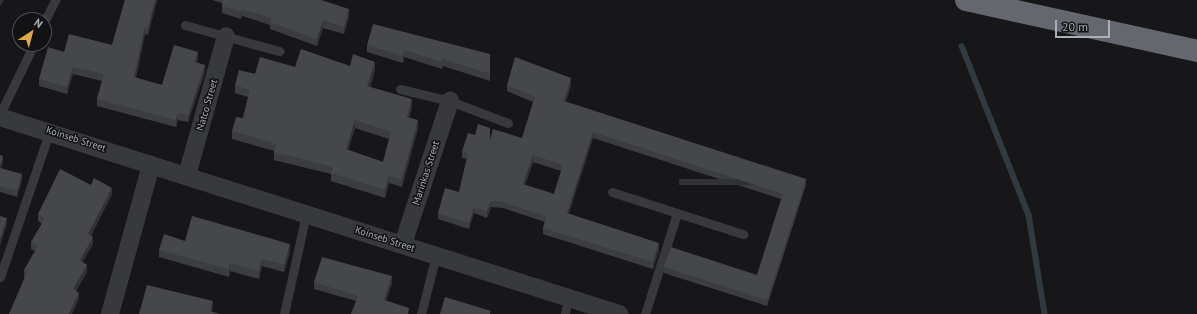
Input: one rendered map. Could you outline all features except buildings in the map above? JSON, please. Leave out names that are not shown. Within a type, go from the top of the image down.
[{"type":"highway","points":[[966,0],[1197,52]]},
{"type":"street","name":"Natco Street","points":[[186,175],[226,36]]},
{"type":"street","name":"Marinkas Street","points":[[403,244],[450,101]]},
{"type":"street","name":"Koinseb Street","points":[[0,115],[50,130],[151,165],[436,255],[567,306],[619,314]]},
{"type":"street","points":[[110,314],[151,165]]},
{"type":"lane","points":[[49,12],[55,0]]},
{"type":"lane","points":[[185,25],[279,51]]},
{"type":"lane","points":[[0,115],[30,52]]},
{"type":"lane","points":[[400,89],[450,101],[508,123]]},
{"type":"lane","points":[[0,277],[50,130]]},
{"type":"lane","points":[[612,192],[743,234]]},
{"type":"lane","points":[[645,314],[677,213]]},
{"type":"lane","points":[[284,314],[306,214]]},
{"type":"lane","points":[[421,314],[436,255]]},
{"type":"waterway","points":[[962,46],[1029,215],[1045,314]]}]
